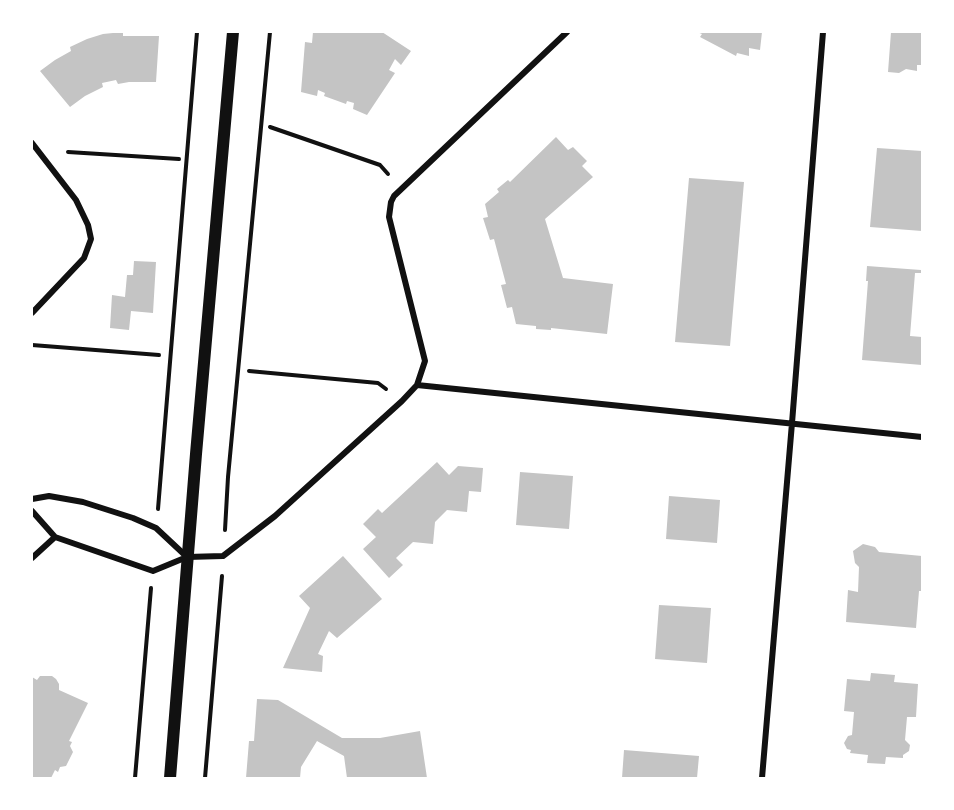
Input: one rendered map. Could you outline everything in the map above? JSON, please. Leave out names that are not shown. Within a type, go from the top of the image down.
[{"type":"main road","points":[[170,778],[233,32]]},
{"type":"street","points":[[32,511],[55,537],[153,571],[187,557],[223,556],[275,516],[417,385],[425,361],[389,217],[394,196],[567,32]]},
{"type":"street","points":[[762,778],[823,32]]},
{"type":"street","points":[[32,143],[76,200],[88,225],[91,239],[84,258],[32,313]]},
{"type":"street","points":[[417,385],[922,437]]},
{"type":"street","points":[[32,500],[49,496],[83,502],[133,518],[156,528],[187,557]]},
{"type":"street","points":[[32,558],[55,537]]},
{"type":"path","points":[[161,471],[197,32]]},
{"type":"path","points":[[228,477],[270,32]]},
{"type":"path","points":[[270,127],[380,165],[388,174]]},
{"type":"path","points":[[68,152],[179,159]]},
{"type":"path","points":[[32,345],[159,355]]},
{"type":"path","points":[[249,371],[378,383],[387,390]]},
{"type":"path","points":[[135,778],[149,618]]},
{"type":"path","points":[[206,778],[218,624]]},
{"type":"building","points":[[123,32],[123,36],[159,36],[156,82],[118,84],[116,80],[102,83],[103,87],[70,107],[40,71],[71,51],[70,47],[87,39],[103,34]]},
{"type":"building","points":[[313,32],[382,32],[411,51],[401,65],[395,59],[389,70],[395,73],[367,115],[353,109],[354,103],[347,101],[346,104],[324,96],[325,93],[318,90],[317,96],[301,92],[305,42],[312,43]]},
{"type":"building","points":[[697,32],[762,32],[760,50],[749,48],[749,56],[737,53],[736,56],[700,37],[702,34]]},
{"type":"building","points":[[891,32],[922,32],[922,65],[917,65],[917,71],[906,69],[899,73],[888,72]]},
{"type":"building","points":[[556,137],[568,150],[573,147],[587,161],[582,166],[593,177],[545,219],[563,278],[613,284],[607,334],[551,328],[551,330],[536,329],[536,326],[516,324],[512,307],[507,308],[501,285],[506,284],[494,239],[490,240],[483,218],[488,217],[485,204],[499,192],[497,189],[508,180],[510,182]]},
{"type":"building","points":[[877,148],[922,151],[922,231],[870,227]]},
{"type":"building","points":[[689,178],[744,182],[730,346],[675,342]]},
{"type":"building","points":[[134,261],[156,262],[153,313],[131,311],[129,330],[110,328],[112,295],[125,297],[127,275],[133,275]]},
{"type":"building","points":[[867,266],[921,270],[921,273],[915,273],[910,336],[922,337],[922,365],[862,360]]},
{"type":"building","points":[[437,462],[449,475],[458,466],[483,468],[481,492],[469,491],[467,512],[447,510],[435,522],[433,544],[413,542],[396,558],[403,565],[389,578],[363,549],[376,537],[363,524],[378,509],[382,513]]},
{"type":"building","points":[[520,472],[573,476],[569,529],[516,525]]},
{"type":"building","points":[[669,496],[720,500],[717,543],[666,539]]},
{"type":"building","points":[[863,544],[875,547],[879,552],[922,556],[922,591],[919,591],[916,628],[846,622],[848,590],[858,592],[859,567],[855,563],[853,551]]},
{"type":"building","points":[[343,556],[382,599],[337,638],[329,631],[318,654],[323,656],[322,672],[283,668],[310,608],[299,596]]},
{"type":"building","points":[[659,605],[711,608],[707,663],[655,659]]},
{"type":"building","points":[[871,673],[895,675],[894,682],[918,684],[916,717],[907,717],[905,740],[910,745],[909,751],[903,755],[903,758],[886,757],[885,764],[867,763],[868,755],[850,753],[851,750],[847,749],[844,743],[848,736],[852,735],[854,712],[844,711],[847,679],[870,681]]},
{"type":"building","points":[[40,676],[52,676],[59,684],[59,690],[88,703],[69,741],[72,742],[70,746],[73,752],[66,766],[60,767],[58,772],[55,770],[51,778],[32,778],[32,677],[37,680]]},
{"type":"building","points":[[257,699],[278,700],[342,738],[380,738],[420,731],[427,778],[347,778],[344,756],[317,741],[301,767],[300,778],[246,778],[249,741],[254,741]]},
{"type":"building","points":[[624,750],[699,756],[697,778],[622,778]]}]
